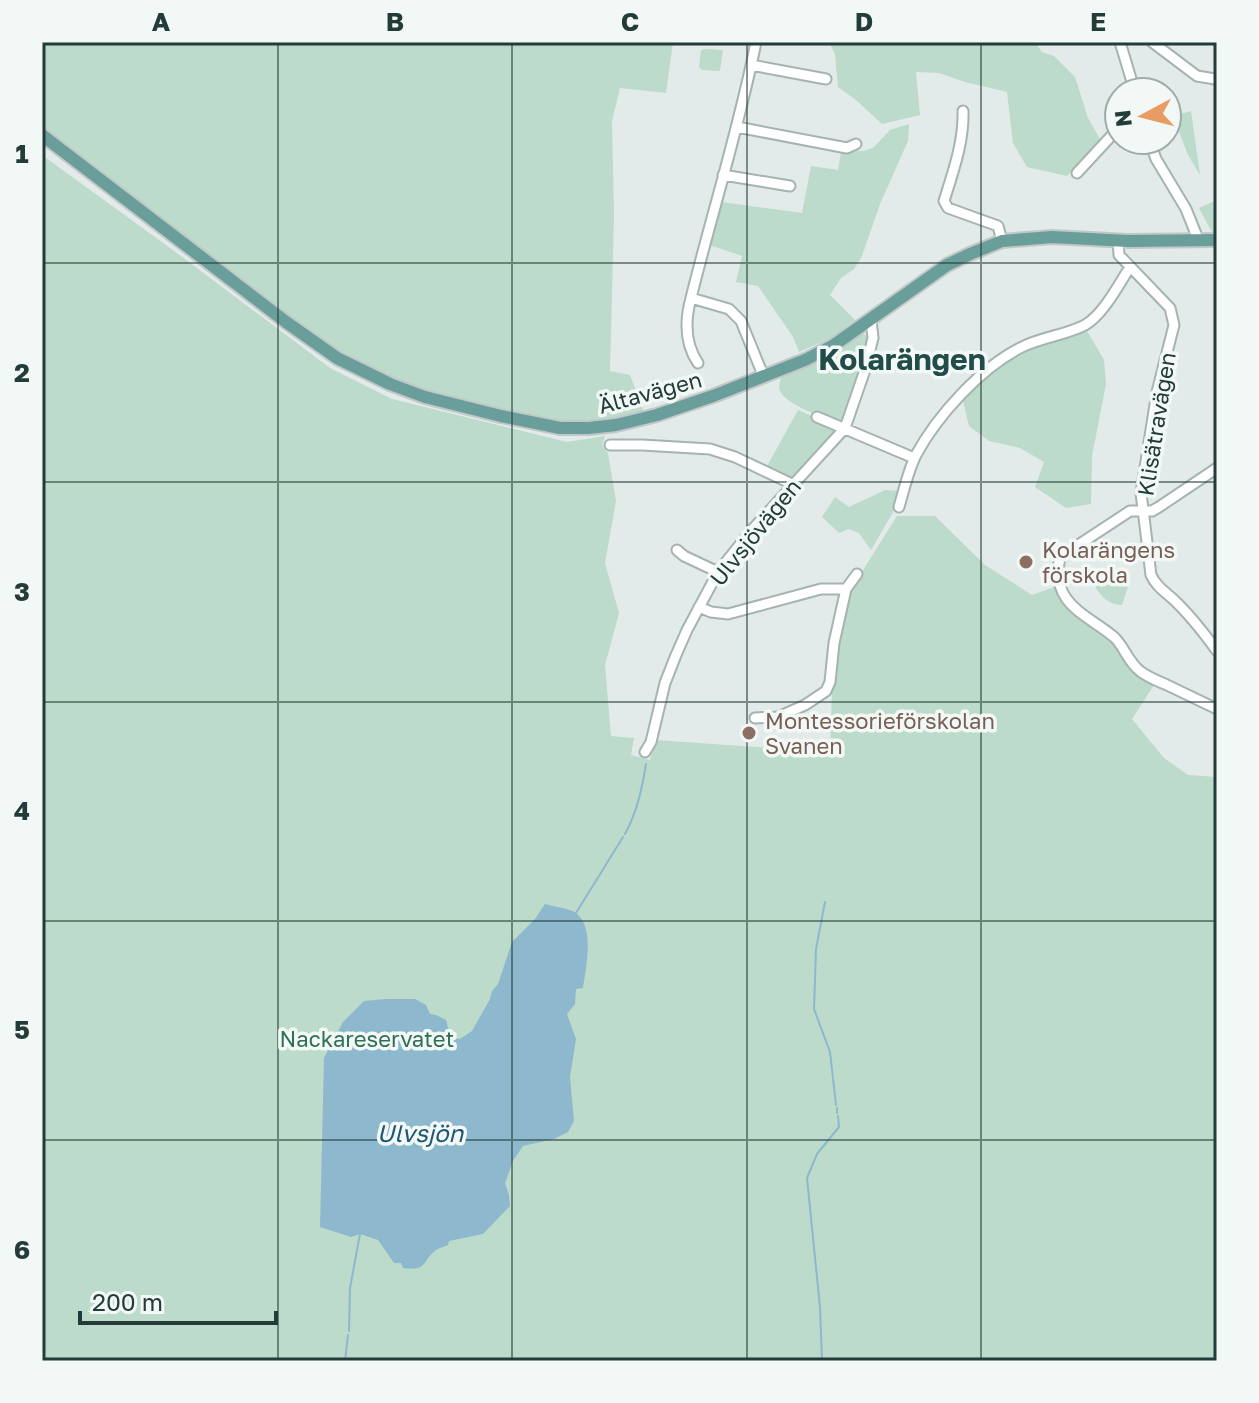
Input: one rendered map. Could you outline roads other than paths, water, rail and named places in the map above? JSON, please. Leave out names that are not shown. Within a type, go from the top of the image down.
[{"type":"main road","name":"Ältavägen","points":[[42,135],[337,358],[425,397],[560,428],[616,425],[657,415],[805,360],[834,345],[947,265],[1002,241],[1052,237],[1217,240]]},
{"type":"street","points":[[698,363],[688,334],[687,318],[756,42]]},
{"type":"street","points":[[1120,42],[1130,76]]},
{"type":"street","points":[[1152,42],[1197,76],[1215,79]]},
{"type":"street","points":[[751,65],[826,79]]},
{"type":"street","points":[[963,111],[959,151],[944,201],[948,208],[998,226],[1002,241]]},
{"type":"street","points":[[737,127],[847,148],[856,144]]},
{"type":"street","points":[[1077,173],[1103,145]]},
{"type":"street","points":[[1155,156],[1186,209],[1198,239]]},
{"type":"street","points":[[723,175],[790,186]]},
{"type":"street","name":"Klisätravägen","points":[[1118,240],[1119,255],[1170,308],[1174,325],[1157,392],[1141,493],[1151,575],[1156,585],[1174,600],[1217,651]]},
{"type":"street","points":[[899,507],[914,458],[939,418],[989,368],[1022,347],[1087,324],[1100,312],[1130,267]]},
{"type":"street","points":[[691,298],[729,309],[741,321],[763,375]]},
{"type":"street","name":"Ulvsjövägen","points":[[645,752],[651,742],[665,683],[687,630],[718,572],[792,484],[845,428],[873,338],[871,320]]},
{"type":"street","points":[[817,417],[914,458]]},
{"type":"street","points":[[610,445],[710,449],[735,457],[792,484]]},
{"type":"street","points":[[1217,468],[1152,511],[1130,511],[1123,515],[1060,557],[1058,567],[1064,593],[1076,611],[1117,639],[1139,671],[1217,709]]},
{"type":"street","points":[[677,550],[718,572]]},
{"type":"street","points":[[755,718],[778,717],[826,691],[846,589],[857,574]]},
{"type":"street","points":[[699,607],[728,614],[821,589],[846,589]]},
{"type":"water","name":"Ulvsjön","points":[[545,904],[576,913],[586,928],[587,959],[583,988],[576,989],[575,1004],[567,1014],[576,1039],[570,1077],[574,1121],[568,1132],[554,1139],[523,1146],[513,1161],[505,1183],[510,1206],[483,1234],[449,1241],[420,1267],[403,1268],[401,1263],[394,1263],[378,1240],[360,1234],[351,1237],[320,1227],[324,1058],[343,1022],[364,1001],[415,999],[426,1005],[430,1014],[446,1020],[451,1038],[460,1039],[472,1031],[490,999],[512,942]]},
{"type":"waterway","points":[[625,834],[633,817],[646,764]]},
{"type":"waterway","points":[[576,913],[623,837]]},
{"type":"waterway","points":[[825,902],[816,949],[814,1009],[830,1052],[836,1105]]},
{"type":"waterway","points":[[837,1108],[837,1113]]},
{"type":"waterway","points":[[822,1361],[820,1307],[807,1178],[817,1154],[839,1127],[838,1116]]},
{"type":"waterway","points":[[349,1331],[350,1288],[360,1234]]},
{"type":"waterway","points":[[345,1361],[348,1335]]},
{"type":"place","name":"Kolarängens förskola","points":[[1026,562]]},
{"type":"place","name":"Montessorieförskolan Svanen","points":[[749,733]]},
{"type":"district","name":"Kolarängen","points":[[902,359]]},
{"type":"park label","name":"Nackareservatet","points":[[367,1038]]}]
